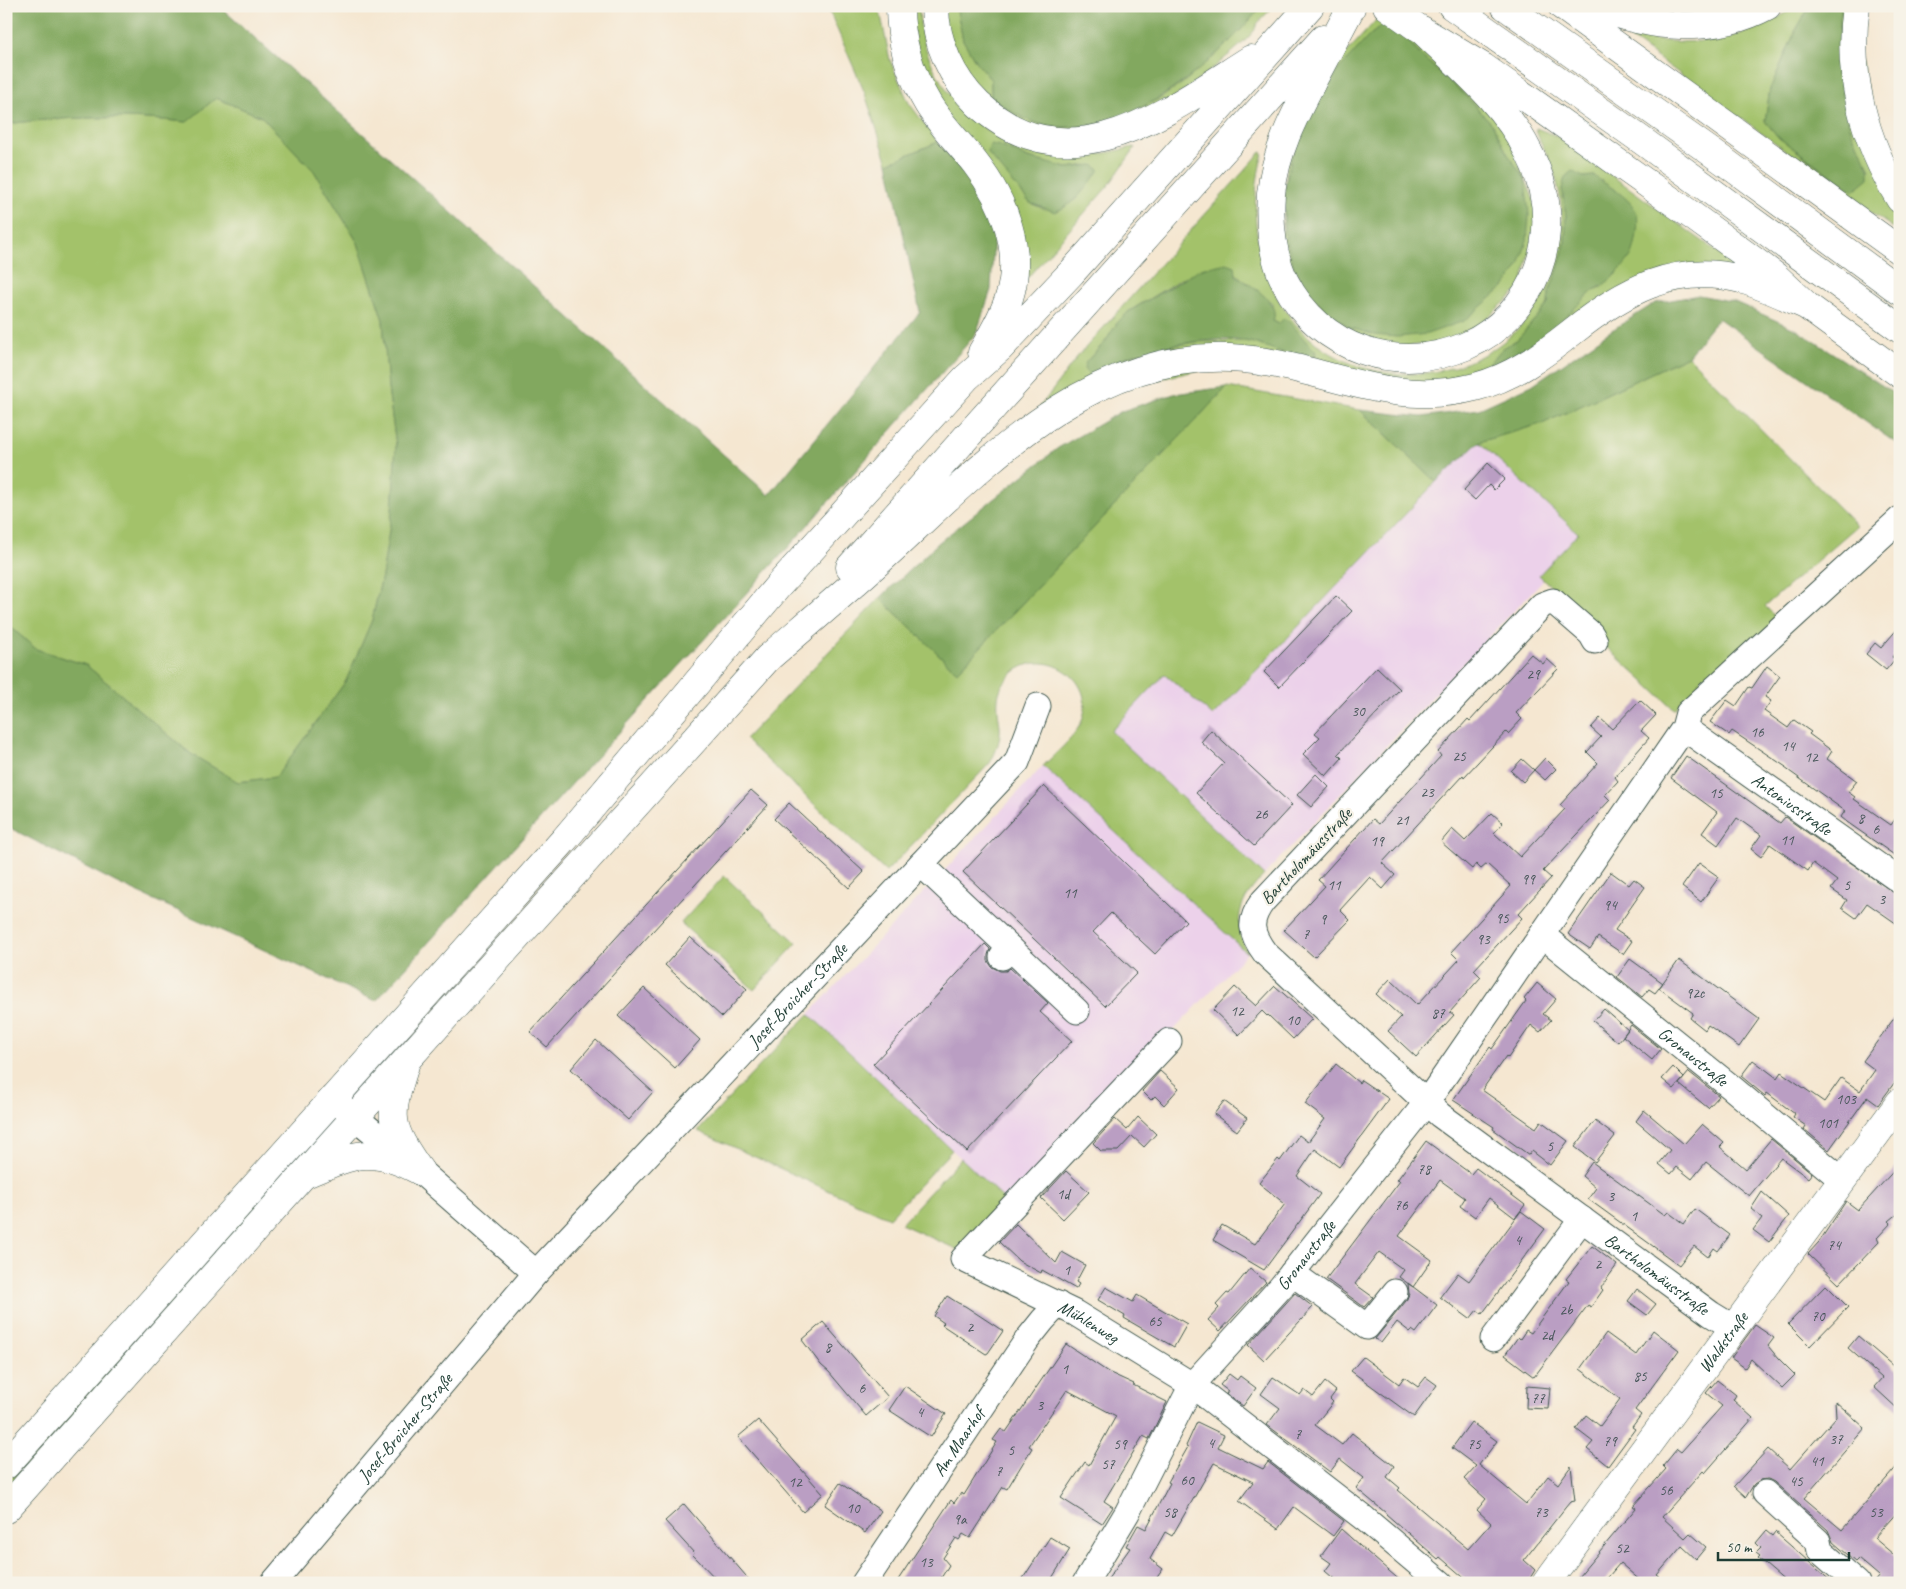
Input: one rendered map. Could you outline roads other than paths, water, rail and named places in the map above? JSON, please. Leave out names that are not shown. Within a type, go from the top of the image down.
[{"type":"main road","points":[[900,6],[901,29],[906,51],[922,93],[937,117],[994,191],[1010,231],[1013,254],[1010,297],[998,325],[966,378]]},
{"type":"main road","points":[[934,6],[938,33],[946,56],[959,82],[974,100],[1013,128],[1034,136],[1054,140],[1084,141],[1124,132],[1170,110],[1278,42]]},
{"type":"main road","points":[[6,1465],[564,840],[779,585],[966,378],[1000,348],[1072,272],[1310,6]]},
{"type":"main road","points":[[1386,6],[1483,67],[1550,113],[1774,276],[1807,306],[1900,374]]},
{"type":"main road","points":[[1452,6],[1652,147],[1900,329]]},
{"type":"main road","points":[[1505,6],[1686,134],[1900,291]]},
{"type":"main road","points":[[1562,6],[1900,251]]},
{"type":"main road","points":[[1596,6],[1649,22],[1685,26],[1726,22],[1766,6]]},
{"type":"main road","points":[[1856,6],[1853,53],[1855,79],[1861,110],[1877,157],[1900,199]]},
{"type":"main road","points":[[1352,7],[1283,142],[1271,194],[1272,243],[1284,280],[1314,320],[1330,333],[1355,347],[1377,355],[1403,359],[1427,357],[1453,351],[1481,338],[1502,323],[1522,300],[1533,282],[1544,247],[1547,225],[1547,212],[1540,180],[1522,139],[1487,94],[1420,29]]},
{"type":"main road","points":[[6,1509],[302,1176],[1352,7]]},
{"type":"main road","points":[[768,658],[896,546],[1006,445],[1043,418],[1078,397],[1134,372],[1165,364],[1210,357],[1248,359],[1297,368],[1378,390],[1405,394],[1440,394],[1476,387],[1516,371],[1542,355],[1617,299],[1640,288],[1667,279],[1697,274],[1738,279],[1767,288],[1807,306]]},
{"type":"main road","points":[[407,1059],[393,1109],[393,1122],[396,1134],[420,1171]]},
{"type":"main road","name":"Waldstraße","points":[[1546,1583],[1900,1102]]},
{"type":"main road","points":[[302,1176],[338,1160],[372,1154],[383,1155],[402,1161],[420,1171]]},
{"type":"street","name":"Gronaustraße","points":[[1085,1583],[1127,1513],[1192,1385],[1292,1273],[1426,1102],[1684,728],[1688,713],[1900,520]]},
{"type":"street","name":"Bartholomäusstraße","points":[[1595,641],[1591,634],[1553,601],[1542,605],[1280,882],[1257,910],[1252,932],[1256,942],[1265,953],[1426,1102],[1711,1314],[1734,1328]]},
{"type":"street","name":"Josef-Broicher-Straße","points":[[273,1583],[536,1273],[1017,762],[1038,706]]},
{"type":"street","name":"Antoniusstraße","points":[[1684,728],[1900,881]]},
{"type":"street","points":[[921,864],[1006,953],[1077,1011]]},
{"type":"street","name":"Gronaustraße","points":[[1542,935],[1842,1180]]},
{"type":"street","name":"Mühlenweg","points":[[1169,1041],[963,1259],[1075,1313],[1192,1385],[1365,1519],[1441,1583]]},
{"type":"street","points":[[332,1098],[420,1171],[536,1273]]},
{"type":"street","points":[[1493,1339],[1582,1219]]},
{"type":"street","points":[[1292,1273],[1367,1327],[1395,1292]]},
{"type":"street","name":"Am Maarhof","points":[[864,1583],[1027,1340],[1042,1320],[1058,1304]]},
{"type":"street","points":[[1765,1493],[1818,1541],[1820,1551],[1857,1583]]}]
